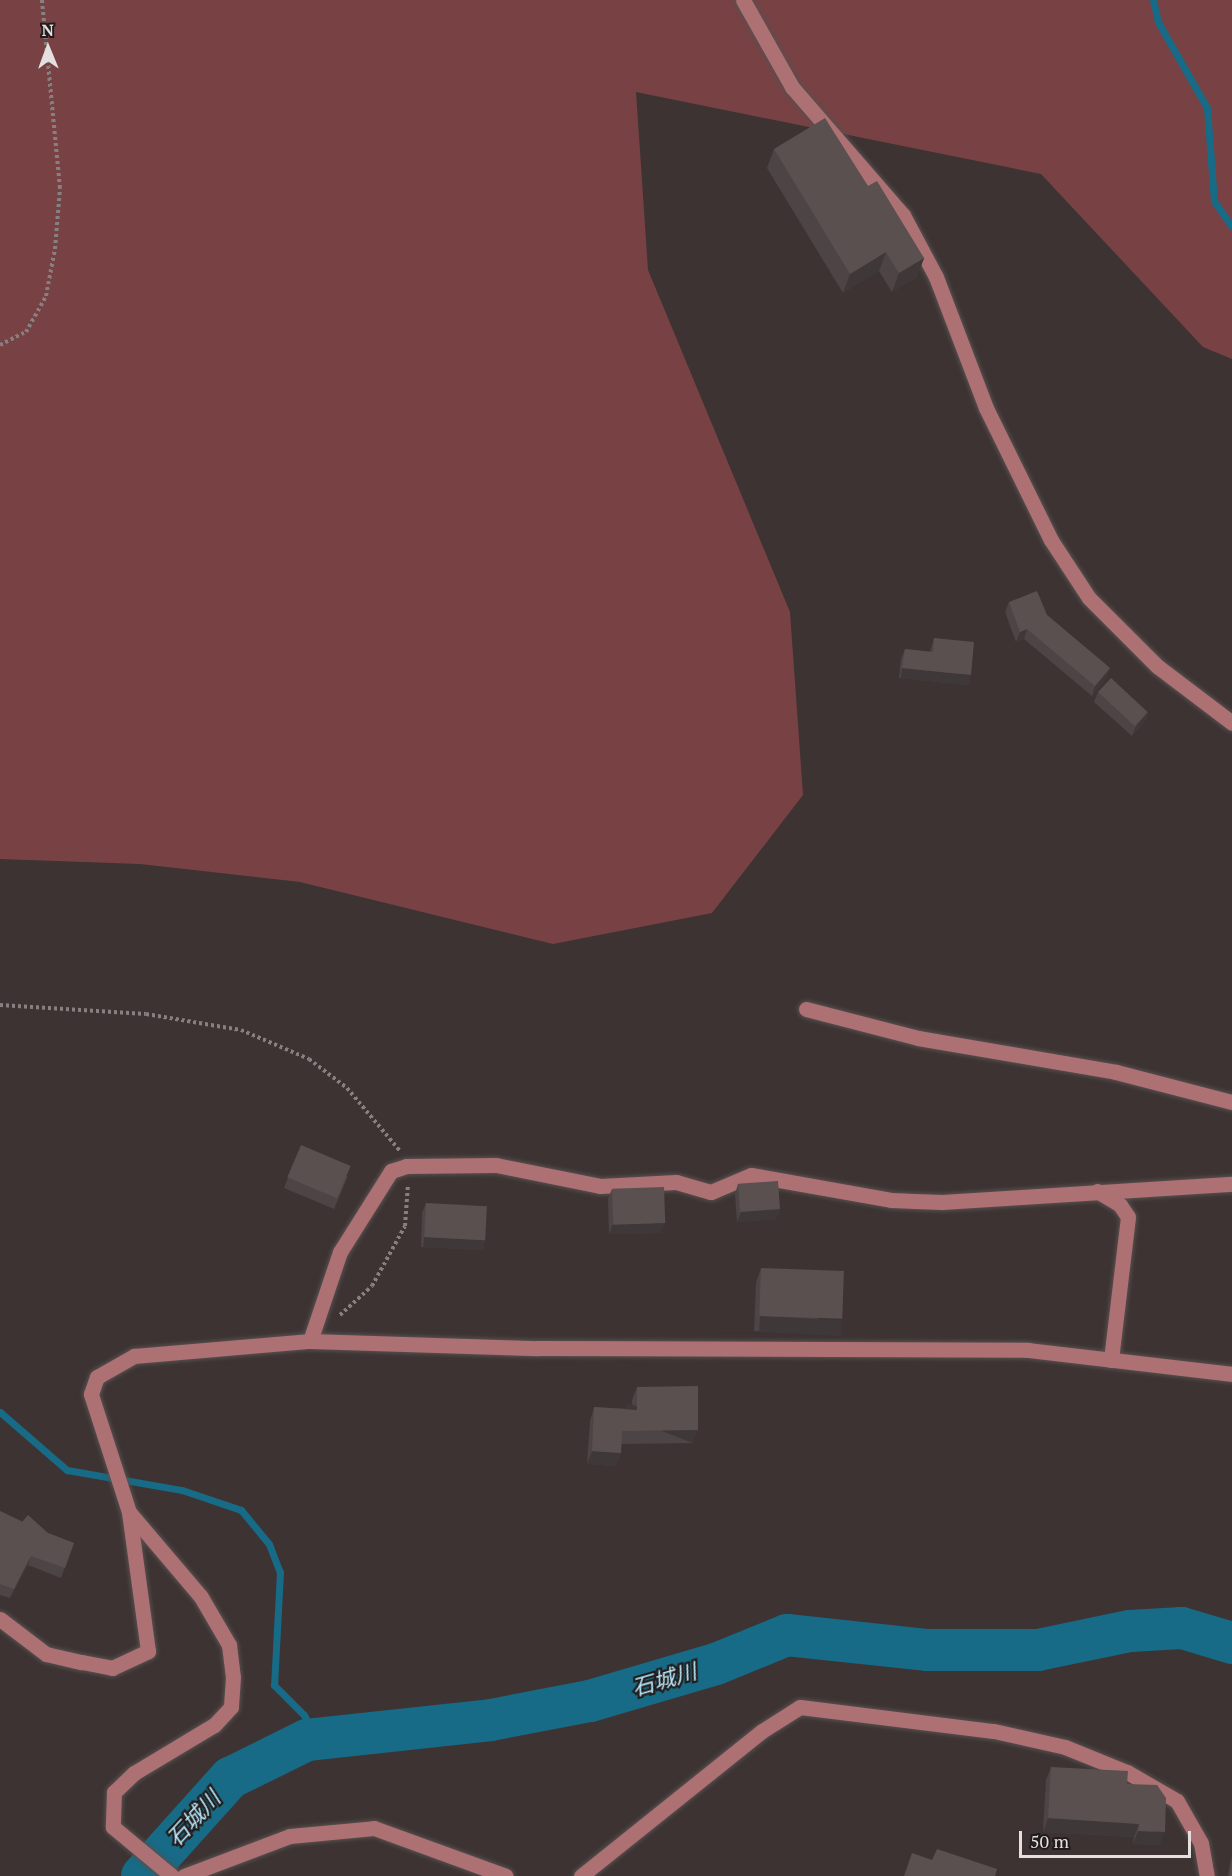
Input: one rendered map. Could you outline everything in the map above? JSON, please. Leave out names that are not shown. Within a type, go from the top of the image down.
[{"type":"street","points":[[743,0],[792,87],[903,215],[936,277],[986,408],[1051,540],[1089,598],[1157,666],[1232,723]]},
{"type":"street","points":[[806,1009],[918,1038],[1116,1072],[1232,1102]]},
{"type":"street","points":[[310,1341],[340,1252],[391,1171],[406,1166],[496,1165],[600,1186],[676,1182],[711,1192],[751,1175],[891,1200],[1004,1201],[1097,1191],[1232,1184]]},
{"type":"street","points":[[1097,1191],[1120,1205],[1128,1217],[1111,1360]]},
{"type":"street","points":[[0,1619],[46,1654],[82,1662],[112,1668],[148,1651],[129,1512],[92,1394],[97,1377],[134,1356],[310,1341],[538,1348],[1028,1350],[1232,1374]]},
{"type":"street","points":[[129,1512],[201,1597],[229,1645],[233,1677],[231,1707],[214,1725],[134,1773],[114,1792],[113,1827],[172,1876]]},
{"type":"street","points":[[581,1876],[762,1731],[800,1707],[994,1731],[1065,1747],[1127,1772],[1177,1801],[1201,1843],[1207,1876]]},
{"type":"street","points":[[184,1876],[290,1836],[374,1828],[506,1876]]},
{"type":"path","points":[[0,345],[26,332],[46,296],[55,249],[60,188],[42,0]]},
{"type":"path","points":[[0,1005],[146,1014],[242,1030],[309,1059],[347,1088],[389,1134],[406,1166],[411,1203],[405,1226],[372,1286],[336,1317]]},
{"type":"shaded area","points":[[0,0],[1232,0],[1232,359],[1203,347],[1041,174],[636,92],[648,270],[790,612],[803,795],[712,913],[553,944],[300,882],[140,864],[0,859]]},
{"type":"building","points":[[825,118],[868,186],[877,181],[924,258],[899,273],[886,252],[850,274],[774,149]]},
{"type":"building","points":[[1037,591],[1047,615],[1110,668],[1095,686],[1027,629],[1020,632],[1009,602]]},
{"type":"building","points":[[934,638],[974,642],[971,675],[902,668],[905,649],[933,652]]},
{"type":"building","points":[[1111,678],[1148,712],[1135,726],[1098,692]]},
{"type":"building","points":[[301,1145],[351,1166],[337,1198],[287,1177]]},
{"type":"building","points":[[778,1181],[780,1209],[740,1212],[738,1184]]},
{"type":"building","points":[[664,1187],[665,1223],[613,1225],[612,1189]]},
{"type":"building","points":[[426,1203],[487,1206],[485,1240],[424,1237]]},
{"type":"building","points":[[761,1268],[844,1271],[842,1319],[759,1316]]},
{"type":"building","points":[[698,1386],[698,1430],[622,1431],[621,1453],[592,1451],[594,1407],[637,1410],[637,1387]]},
{"type":"building","points":[[0,1511],[22,1522],[28,1515],[48,1533],[74,1543],[65,1568],[31,1556],[14,1589],[0,1584]]},
{"type":"building","points":[[1051,1767],[1128,1771],[1127,1784],[1157,1785],[1166,1798],[1165,1832],[1138,1831],[1139,1824],[1048,1818]]},
{"type":"building","points":[[937,1849],[997,1869],[995,1876],[904,1876],[912,1853],[932,1860]]},
{"type":"waterway","points":[[1153,0],[1158,22],[1207,108],[1214,201],[1232,227]]},
{"type":"waterway","points":[[0,1412],[67,1470],[182,1490],[241,1510],[269,1544],[280,1572],[274,1685],[304,1715],[318,1740]]},
{"type":"waterway","name":"石城川","points":[[142,1876],[230,1778],[307,1740],[491,1720],[590,1701],[716,1664],[787,1635],[928,1650],[1038,1650],[1130,1631],[1182,1628],[1232,1643]]}]
